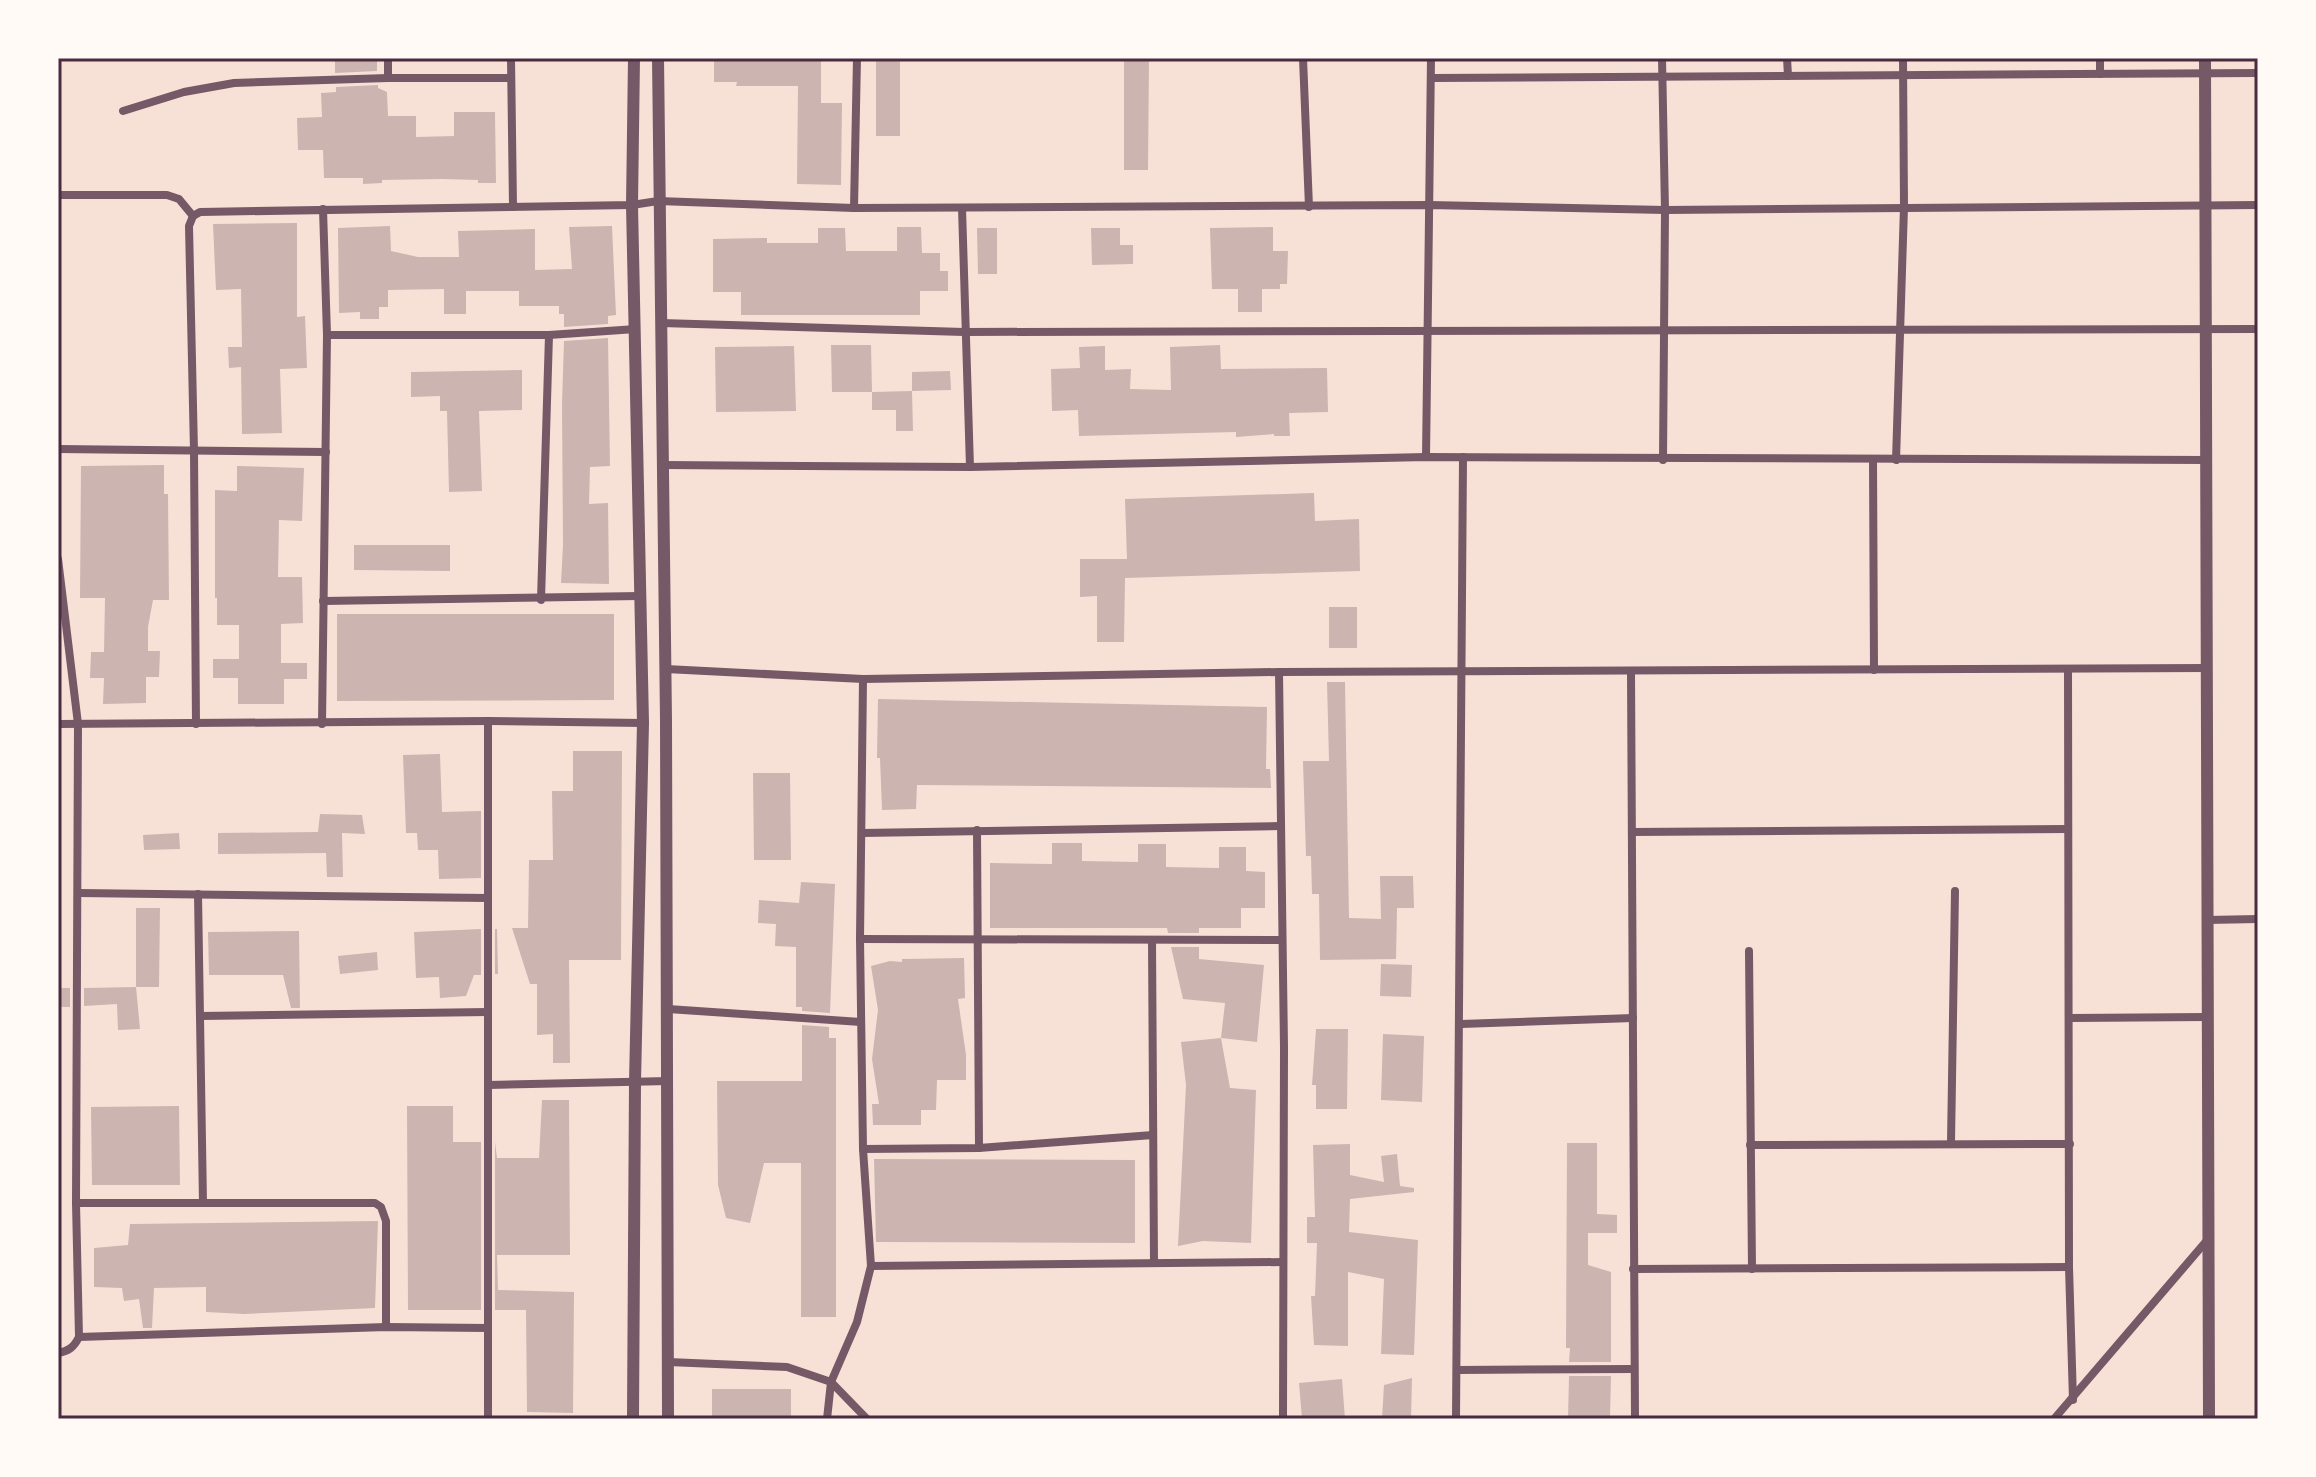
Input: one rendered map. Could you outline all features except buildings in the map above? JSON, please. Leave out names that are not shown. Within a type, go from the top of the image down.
[{"type":"street","points":[[388,58],[388,78]]},
{"type":"street","points":[[511,58],[513,207]]},
{"type":"street","points":[[633,1419],[635,1082],[643,723],[632,205],[634,58]]},
{"type":"street","points":[[658,58],[666,669],[668,1419]]},
{"type":"street","points":[[854,208],[857,58]]},
{"type":"street","points":[[1303,58],[1309,207]]},
{"type":"street","points":[[1426,457],[1431,58]]},
{"type":"street","points":[[1662,58],[1665,210],[1663,460]]},
{"type":"street","points":[[1787,58],[1788,76]]},
{"type":"street","points":[[1896,460],[1904,207],[1903,58]]},
{"type":"street","points":[[2100,58],[2100,74]]},
{"type":"street","points":[[2205,58],[2209,1419]]},
{"type":"street","points":[[1432,78],[2258,73]]},
{"type":"street","points":[[123,111],[184,92],[234,83],[511,78]]},
{"type":"street","points":[[58,195],[167,195],[179,199],[193,216]]},
{"type":"street","points":[[196,724],[189,226],[193,216],[200,212],[632,205],[658,201],[854,208],[1429,205],[1665,210],[2258,205]]},
{"type":"street","points":[[962,208],[970,467]]},
{"type":"street","points":[[322,724],[327,335],[323,209]]},
{"type":"street","points":[[661,323],[964,332],[2258,329]]},
{"type":"street","points":[[327,335],[549,335],[636,329]]},
{"type":"street","points":[[541,600],[549,335]]},
{"type":"street","points":[[58,449],[326,452]]},
{"type":"street","points":[[663,465],[970,467],[1426,457],[2206,460]]},
{"type":"street","points":[[1456,1419],[1463,457]]},
{"type":"street","points":[[1873,459],[1874,670]]},
{"type":"street","points":[[58,559],[78,724],[79,893],[76,1203],[79,1337],[74,1346],[58,1353]]},
{"type":"street","points":[[323,601],[541,600],[640,596]]},
{"type":"street","points":[[666,669],[863,679],[1279,672],[2207,668]]},
{"type":"street","points":[[2068,669],[2069,1267],[2073,1400]]},
{"type":"street","points":[[1631,671],[1635,1419]]},
{"type":"street","points":[[1279,672],[1284,1048],[1283,1419]]},
{"type":"street","points":[[827,1419],[831,1382],[857,1322],[871,1266],[863,1149],[861,1022],[863,679]]},
{"type":"street","points":[[488,721],[488,1419]]},
{"type":"street","points":[[58,724],[643,723]]},
{"type":"street","points":[[862,833],[1281,826]]},
{"type":"street","points":[[1632,832],[2068,829]]},
{"type":"street","points":[[977,830],[979,1148]]},
{"type":"street","points":[[1951,1143],[1955,891]]},
{"type":"street","points":[[79,893],[488,898]]},
{"type":"street","points":[[198,894],[203,1203]]},
{"type":"street","points":[[2207,920],[2258,919]]},
{"type":"street","points":[[860,939],[1281,940]]},
{"type":"street","points":[[1152,940],[1154,1262]]},
{"type":"street","points":[[1749,951],[1752,1269]]},
{"type":"street","points":[[668,1009],[861,1022]]},
{"type":"street","points":[[200,1016],[488,1012]]},
{"type":"street","points":[[2070,1018],[2208,1017]]},
{"type":"street","points":[[1461,1024],[1633,1018]]},
{"type":"street","points":[[488,1085],[669,1081]]},
{"type":"street","points":[[863,1149],[979,1148],[1153,1135]]},
{"type":"street","points":[[1750,1145],[2070,1144]]},
{"type":"street","points":[[76,1203],[375,1203],[381,1207],[386,1221],[386,1327]]},
{"type":"street","points":[[2054,1419],[2209,1238]]},
{"type":"street","points":[[871,1266],[1283,1262]]},
{"type":"street","points":[[1633,1269],[2069,1267]]},
{"type":"street","points":[[79,1337],[386,1327],[488,1328]]},
{"type":"street","points":[[668,1362],[787,1367],[831,1382],[867,1419]]},
{"type":"street","points":[[1457,1370],[1634,1369]]}]
